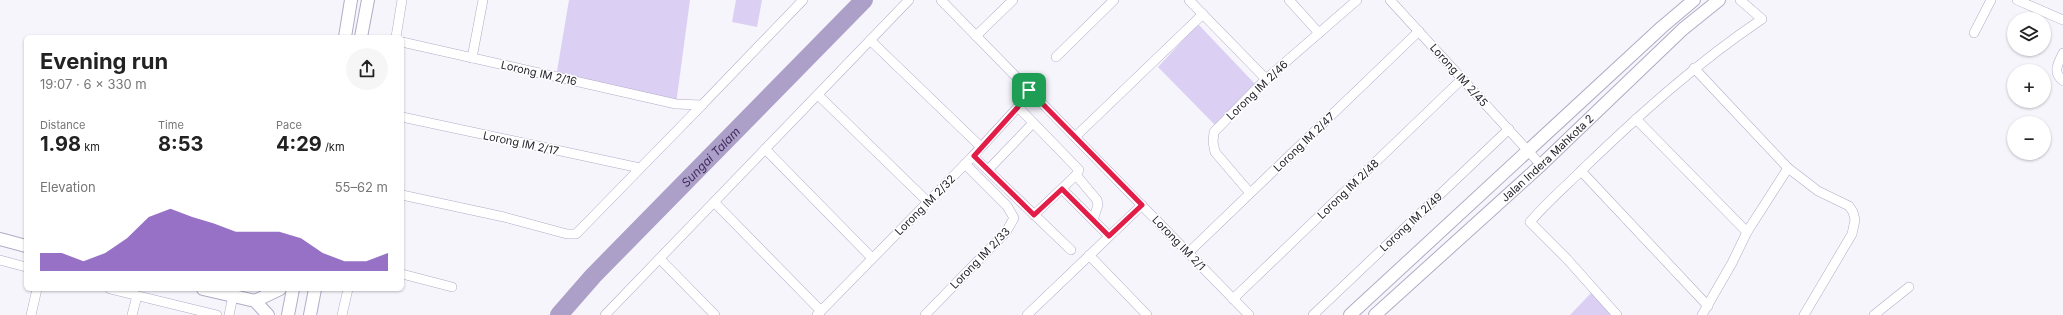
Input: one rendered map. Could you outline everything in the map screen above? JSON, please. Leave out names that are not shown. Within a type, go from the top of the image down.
[{"type":"street","points":[[345,35],[351,0]]},
{"type":"street","points":[[361,35],[368,0]]},
{"type":"street","points":[[396,35],[402,0]]},
{"type":"street","points":[[472,58],[483,0]]},
{"type":"street","points":[[404,195],[504,216],[566,234],[579,232],[803,0]]},
{"type":"street","points":[[605,315],[908,0]]},
{"type":"street","name":"Lorong IM 2/1","points":[[941,0],[1249,315]]},
{"type":"street","points":[[976,36],[1013,0]]},
{"type":"street","points":[[1056,57],[1114,0]]},
{"type":"street","points":[[1189,0],[1266,79]]},
{"type":"street","points":[[1289,0],[1319,33]]},
{"type":"street","name":"Lorong IM 2/46","points":[[1250,193],[1215,152],[1213,137],[1214,132],[1266,79],[1358,0]]},
{"type":"street","name":"Lorong IM 2/45","points":[[1390,0],[1541,165]]},
{"type":"street","name":"Jalan Indera Mahkota 2","points":[[1350,315],[1662,27],[1694,0]]},
{"type":"street","name":"Jalan Indera Mahkota 2","points":[[1375,315],[1541,165],[1682,29],[1719,0]]},
{"type":"street","points":[[1617,315],[1571,264],[1530,222],[1636,119],[1694,68],[1762,19],[1740,0]]},
{"type":"street","points":[[1974,33],[1991,0]]},
{"type":"street","points":[[2017,0],[2063,20]]},
{"type":"street","points":[[1075,137],[1202,14]]},
{"type":"street","name":"Lorong IM 2/47","points":[[1188,253],[1419,31]]},
{"type":"street","points":[[870,40],[981,147]]},
{"type":"street","name":"Lorong IM 2/16","points":[[404,42],[676,104],[702,106]]},
{"type":"street","points":[[2063,53],[2056,68],[2056,74],[2063,81]]},
{"type":"street","points":[[1694,68],[1788,168],[1818,191],[1849,206],[1853,212],[1855,220],[1852,234],[1804,315]]},
{"type":"street","name":"Lorong IM 2/48","points":[[1233,299],[1462,79]]},
{"type":"street","name":"Lorong IM 2/32","points":[[819,313],[974,156],[1018,107],[1029,90]]},
{"type":"street","points":[[818,94],[928,202]]},
{"type":"street","points":[[1018,107],[1079,169],[1079,172],[1034,215]]},
{"type":"street","name":"Lorong IM 2/17","points":[[404,117],[640,168]]},
{"type":"street","points":[[1636,119],[1747,232]]},
{"type":"street","points":[[988,170],[1033,123]]},
{"type":"street","name":"Lorong IM 2/49","points":[[1313,315],[1509,130]]},
{"type":"street","points":[[765,149],[872,258]]},
{"type":"street","points":[[974,156],[1071,250]]},
{"type":"street","name":"Lorong IM 2/33","points":[[925,315],[1006,232],[1014,218],[1007,206],[965,164]]},
{"type":"street","points":[[1702,315],[1747,232],[1788,168]]},
{"type":"street","points":[[1581,171],[1708,306]]},
{"type":"street","points":[[1076,175],[1098,200],[1098,205],[1093,220]]},
{"type":"street","points":[[1062,189],[1109,236]]},
{"type":"street","points":[[714,202],[819,313]]},
{"type":"street","points":[[1031,314],[1089,255],[1142,205]]},
{"type":"street","points":[[0,239],[24,245]]},
{"type":"street","points":[[1089,255],[1147,315]]},
{"type":"street","points":[[660,259],[715,315]]},
{"type":"street","points":[[0,260],[24,266]]},
{"type":"street","points":[[404,275],[452,287]]},
{"type":"street","points":[[1874,315],[1909,287]]},
{"type":"street","points":[[31,315],[37,291]]},
{"type":"street","points":[[117,291],[217,315]]},
{"type":"street","points":[[212,291],[255,301],[268,315]]},
{"type":"street","points":[[255,301],[276,291]]},
{"type":"street","points":[[288,315],[293,291]]},
{"type":"street","points":[[310,315],[315,291]]},
{"type":"street","points":[[342,315],[348,291]]},
{"type":"street","points":[[132,315],[136,296]]},
{"type":"street","points":[[229,315],[233,296]]},
{"type":"shaded area","points":[[569,0],[690,0],[676,104],[556,77]]},
{"type":"shaded area","points":[[736,0],[762,0],[757,27],[732,22]]},
{"type":"shaded area","points":[[1198,24],[1256,85],[1215,125],[1158,67]]},
{"type":"shaded area","points":[[1591,293],[1611,315],[1570,315]]},
{"type":"waterway","name":"Sungai Talam","points":[[559,315],[593,276],[864,0]]},
{"type":"route","points":[[1029,90],[1142,205],[1109,236],[1062,189],[1034,215],[974,156],[1018,107],[1029,90]]}]
